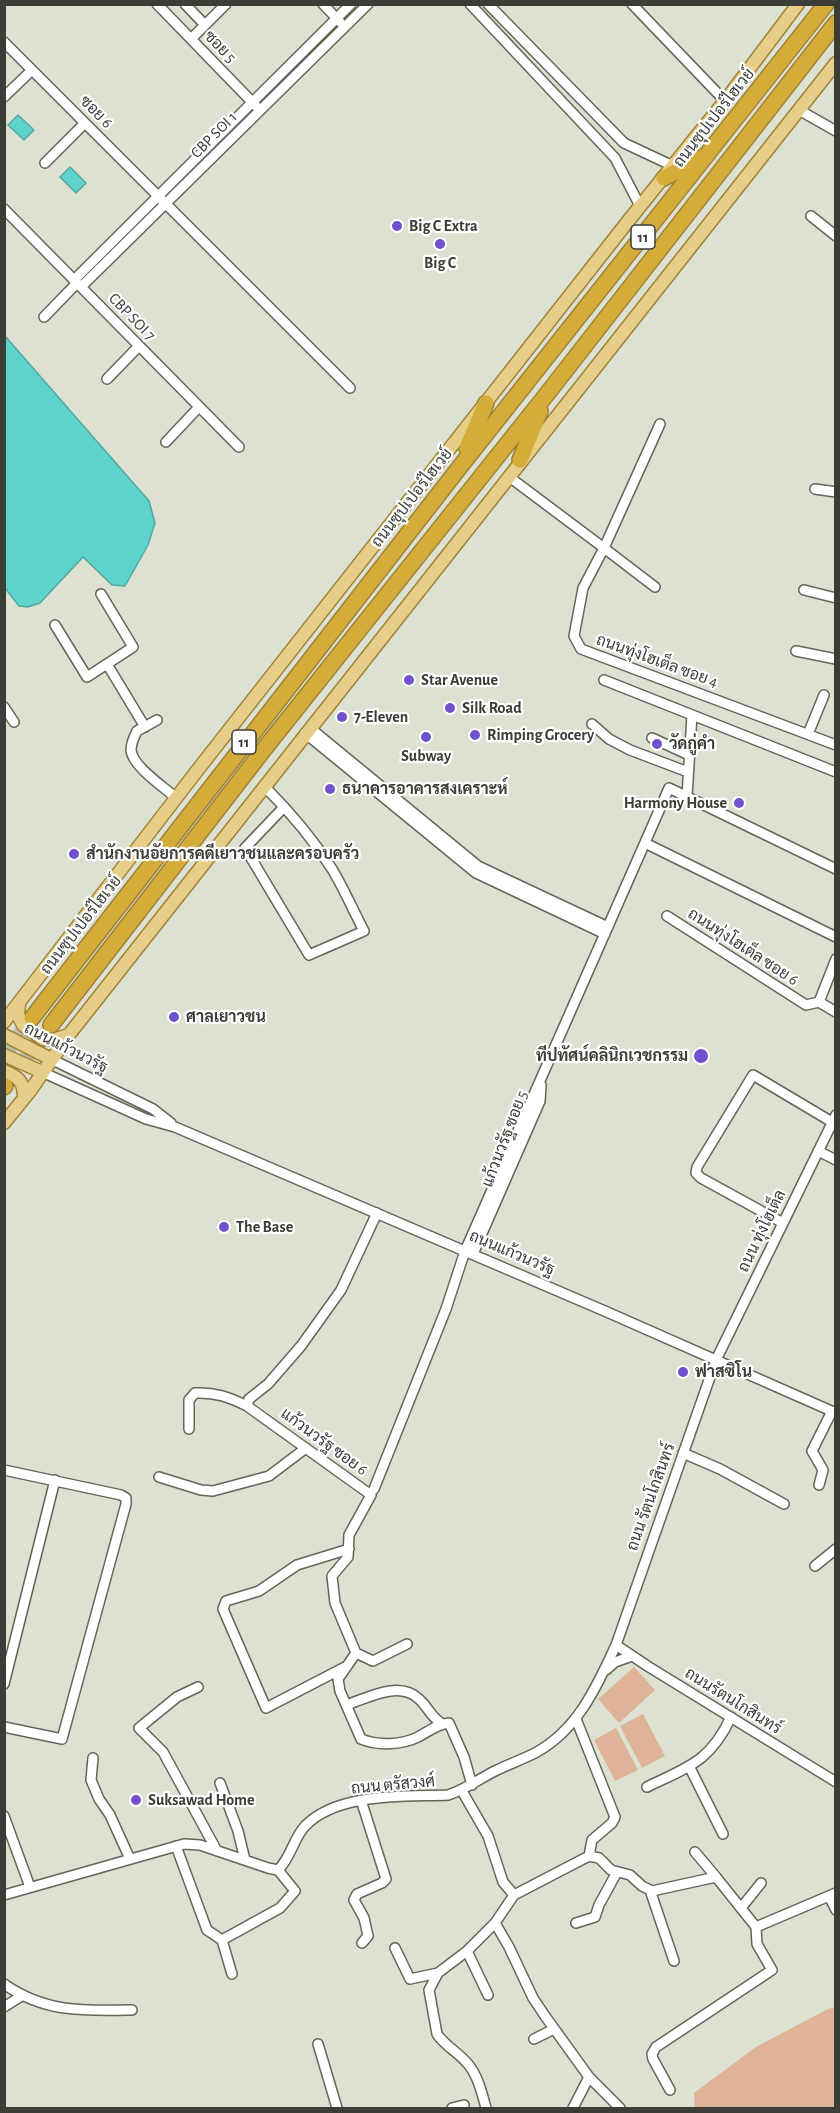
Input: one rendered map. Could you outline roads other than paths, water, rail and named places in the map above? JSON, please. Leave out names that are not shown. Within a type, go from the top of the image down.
[{"type":"highway","name":"ถนนซุปเปอร์ไฮเวย์","points":[[32,1018],[459,468],[826,4]]},
{"type":"highway","name":"11","points":[[51,1025],[836,23]]},
{"type":"highway","points":[[668,172],[708,155]]},
{"type":"highway","points":[[520,460],[547,394]]},
{"type":"highway","points":[[459,468],[486,404]]},
{"type":"main road","points":[[4,1022],[176,798],[640,206],[725,101],[798,4]]},
{"type":"main road","points":[[4,1123],[69,1034],[520,460],[836,63]]},
{"type":"main road","points":[[4,1007],[32,986]]},
{"type":"main road","points":[[19,1004],[18,1015],[22,1025],[43,1039],[53,1040],[69,1034]]},
{"type":"main road","name":"ถนนแก้วนวรัฐ","points":[[4,1035],[51,1059]]},
{"type":"main road","name":"ถนนแก้วนวรัฐ","points":[[4,1055],[42,1072]]},
{"type":"main road","points":[[4,1071],[18,1077],[24,1087],[24,1097]]},
{"type":"street","name":"ซอย 5","points":[[157,4],[261,110]]},
{"type":"street","points":[[185,4],[205,25]]},
{"type":"street","points":[[191,39],[226,4]]},
{"type":"street","points":[[323,4],[345,27]]},
{"type":"street","name":"CBP SOI 1","points":[[163,199],[253,102],[351,4]]},
{"type":"street","name":"CBP SOI 1","points":[[44,317],[163,199],[261,110],[368,4]]},
{"type":"street","points":[[470,4],[615,158],[640,206]]},
{"type":"street","points":[[488,4],[624,142],[668,172]]},
{"type":"street","points":[[632,4],[725,101]]},
{"type":"street","name":"ซอย 6","points":[[4,42],[350,388]]},
{"type":"street","points":[[4,97],[33,70]]},
{"type":"street","points":[[800,110],[836,131]]},
{"type":"street","points":[[45,163],[85,123]]},
{"type":"street","points":[[615,158],[624,142]]},
{"type":"street","name":"CBP SOI 7","points":[[4,208],[239,447]]},
{"type":"street","points":[[811,216],[836,236]]},
{"type":"street","points":[[107,379],[139,346]]},
{"type":"street","points":[[166,442],[199,407]]},
{"type":"street","name":"ถนนทุ่งโฮเต็ล ซอย 4","points":[[660,424],[604,548],[583,588],[574,636],[581,649],[836,746]]},
{"type":"street","points":[[508,476],[655,587]]},
{"type":"street","points":[[815,489],[836,492]]},
{"type":"street","points":[[804,590],[836,598]]},
{"type":"street","points":[[55,625],[87,677],[134,647],[101,594]]},
{"type":"street","points":[[796,651],[836,659]]},
{"type":"street","points":[[107,664],[144,727]]},
{"type":"street","points":[[604,680],[836,772]]},
{"type":"street","points":[[808,734],[824,695]]},
{"type":"street","points":[[4,707],[14,722]]},
{"type":"street","points":[[692,715],[687,797],[836,869]]},
{"type":"street","points":[[157,720],[137,732],[131,749],[133,757],[141,767],[176,798]]},
{"type":"street","points":[[592,724],[609,739],[630,750],[688,772]]},
{"type":"street","points":[[308,731],[476,873],[497,879],[607,931]]},
{"type":"street","points":[[651,738],[689,755]]},
{"type":"street","points":[[265,787],[284,807],[304,829],[332,870],[364,931],[309,955],[245,848],[284,807]]},
{"type":"street","name":"แก้วนวรัฐ ซอย 5","points":[[374,1489],[469,1252],[536,1098],[542,1076],[669,788],[687,797]]},
{"type":"street","points":[[645,843],[836,937]]},
{"type":"street","name":"ถนนทุ่งโฮเต็ล ซอย 6","points":[[667,916],[806,1005],[819,1002],[836,1012]]},
{"type":"street","points":[[819,1002],[836,959]]},
{"type":"street","name":"ถนนแก้วนวรัฐ","points":[[51,1059],[153,1109],[175,1126]]},
{"type":"street","name":"ถนนแก้วนวรัฐ","points":[[42,1072],[146,1119],[175,1126],[469,1252],[834,1412]]},
{"type":"street","points":[[783,1223],[701,1178],[696,1173],[697,1167],[753,1074],[834,1118]]},
{"type":"street","name":"ถนน ทุ่งโฮเต็ล","points":[[716,1360],[834,1118]]},
{"type":"street","points":[[818,1151],[836,1161]]},
{"type":"street","points":[[247,1406],[249,1399],[268,1384],[301,1346],[341,1290],[377,1213]]},
{"type":"street","name":"ถนน รัตนโกสินทร์","points":[[616,1645],[716,1360]]},
{"type":"street","name":"แก้วนวรัฐ ซอย 6","points":[[189,1429],[189,1400],[195,1393],[208,1392],[226,1395],[247,1406],[371,1495],[349,1536],[348,1557],[332,1576],[335,1603],[356,1653]]},
{"type":"street","points":[[819,1485],[823,1470],[812,1451],[834,1412]]},
{"type":"street","points":[[159,1477],[201,1490],[213,1491],[269,1476],[306,1448]]},
{"type":"street","points":[[683,1453],[720,1469],[784,1504]]},
{"type":"street","points":[[4,1470],[121,1495],[126,1498],[62,1738],[4,1726]]},
{"type":"street","points":[[4,1684],[55,1480]]},
{"type":"street","points":[[345,1667],[266,1708],[222,1609],[226,1601],[260,1591],[297,1565],[349,1549]]},
{"type":"street","points":[[814,1566],[836,1549]]},
{"type":"street","points":[[407,1644],[373,1661],[356,1653],[338,1679],[340,1691],[361,1739],[373,1744],[415,1738],[442,1724],[449,1724],[464,1757],[472,1785]]},
{"type":"street","name":"ถนนรัตนโกสินทร์","points":[[616,1645],[836,1782]]},
{"type":"street","name":"ถนน ตรัสวงศ์","points":[[278,1870],[285,1863],[293,1844],[305,1826],[324,1813],[361,1800],[448,1795],[462,1791],[495,1771],[536,1752],[563,1733],[576,1719],[603,1674],[616,1645]]},
{"type":"street","points":[[603,1674],[615,1662],[632,1656]]},
{"type":"street","points":[[198,1687],[177,1697],[139,1728],[164,1752],[217,1851]]},
{"type":"street","points":[[346,1706],[393,1690],[409,1691],[421,1700],[431,1717],[442,1724]]},
{"type":"street","points":[[647,1787],[703,1758],[721,1738],[731,1717]]},
{"type":"street","points":[[576,1719],[615,1817],[612,1823],[592,1840],[589,1856]]},
{"type":"street","points":[[93,1758],[91,1780],[130,1859]]},
{"type":"street","points":[[689,1766],[723,1834]]},
{"type":"street","points":[[220,1783],[238,1832],[245,1860]]},
{"type":"street","points":[[462,1791],[488,1836],[503,1882],[514,1895]]},
{"type":"street","points":[[361,1800],[386,1879],[357,1894],[354,1900],[364,1918],[368,1936],[362,1943]]},
{"type":"street","points":[[4,1816],[30,1887]]},
{"type":"street","points":[[4,1895],[184,1844],[200,1845],[278,1870],[295,1891],[280,1908],[222,1940]]},
{"type":"street","points":[[177,1846],[207,1930],[222,1940],[232,1974]]},
{"type":"street","points":[[670,2090],[653,2059],[652,2054],[656,2047],[772,1970],[757,1944],[756,1927],[694,1852]]},
{"type":"street","points":[[486,2109],[482,2090],[469,2064],[440,2040],[437,2034],[429,1990],[438,1973],[467,1951],[495,1923],[514,1895],[589,1856],[599,1858],[611,1870],[630,1875],[650,1890],[657,1891],[716,1877]]},
{"type":"street","points":[[576,1923],[595,1917],[598,1905],[616,1872]]},
{"type":"street","points":[[741,1908],[762,1883]]},
{"type":"street","points":[[650,1890],[674,1961]]},
{"type":"street","points":[[756,1927],[832,1895],[836,1910]]},
{"type":"street","points":[[495,1923],[533,1998],[589,2077],[621,2109]]},
{"type":"street","points":[[395,1948],[410,1979],[438,1973]]},
{"type":"street","points":[[467,1951],[488,1995]]},
{"type":"street","points":[[4,1984],[33,2001],[79,2011],[132,2010]]},
{"type":"street","points":[[4,2007],[23,1995]]},
{"type":"street","points":[[534,2039],[554,2029]]},
{"type":"street","points":[[318,2044],[337,2109]]},
{"type":"street","points":[[573,2108],[589,2077]]},
{"type":"street","points":[[452,2109],[464,2105]]},
{"type":"water","points":[[18,115],[34,130],[24,140],[8,125]]},
{"type":"water","points":[[70,167],[86,183],[76,193],[60,177]]},
{"type":"water","points":[[5,336],[149,501],[155,523],[148,545],[125,586],[112,585],[83,557],[40,603],[28,607],[19,606],[5,588]]},
{"type":"tunnel","points":[[4,1055],[32,1018]]},
{"type":"tunnel","points":[[6,1085],[51,1025]]},
{"type":"place","name":"Big C Extra","points":[[397,226]]},
{"type":"place","name":"Big C","points":[[440,244]]},
{"type":"place","name":"Star Avenue","points":[[409,680]]},
{"type":"place","name":"Silk Road","points":[[450,708]]},
{"type":"place","name":"7-Eleven","points":[[342,717]]},
{"type":"place","name":"Rimping Grocery","points":[[475,735]]},
{"type":"place","name":"Subway","points":[[426,737]]},
{"type":"place","name":"วัดกู่คำ","points":[[657,744]]},
{"type":"place","name":"ธนาคารอาคารสงเคราะห์","points":[[330,789]]},
{"type":"place","name":"Harmony House","points":[[739,803]]},
{"type":"place","name":"สำนักงานอัยการคดีเยาวชนและครอบครัว","points":[[74,854]]},
{"type":"place","name":"ศาลเยาวชน","points":[[174,1017]]},
{"type":"place","name":"ทีปทัศน์คลินิกเวชกรรม","points":[[701,1056]]},
{"type":"place","name":"The Base","points":[[224,1227]]},
{"type":"place","name":"ฟาสซิโน","points":[[683,1372]]},
{"type":"place","name":"Suksawad Home","points":[[136,1800]]}]
